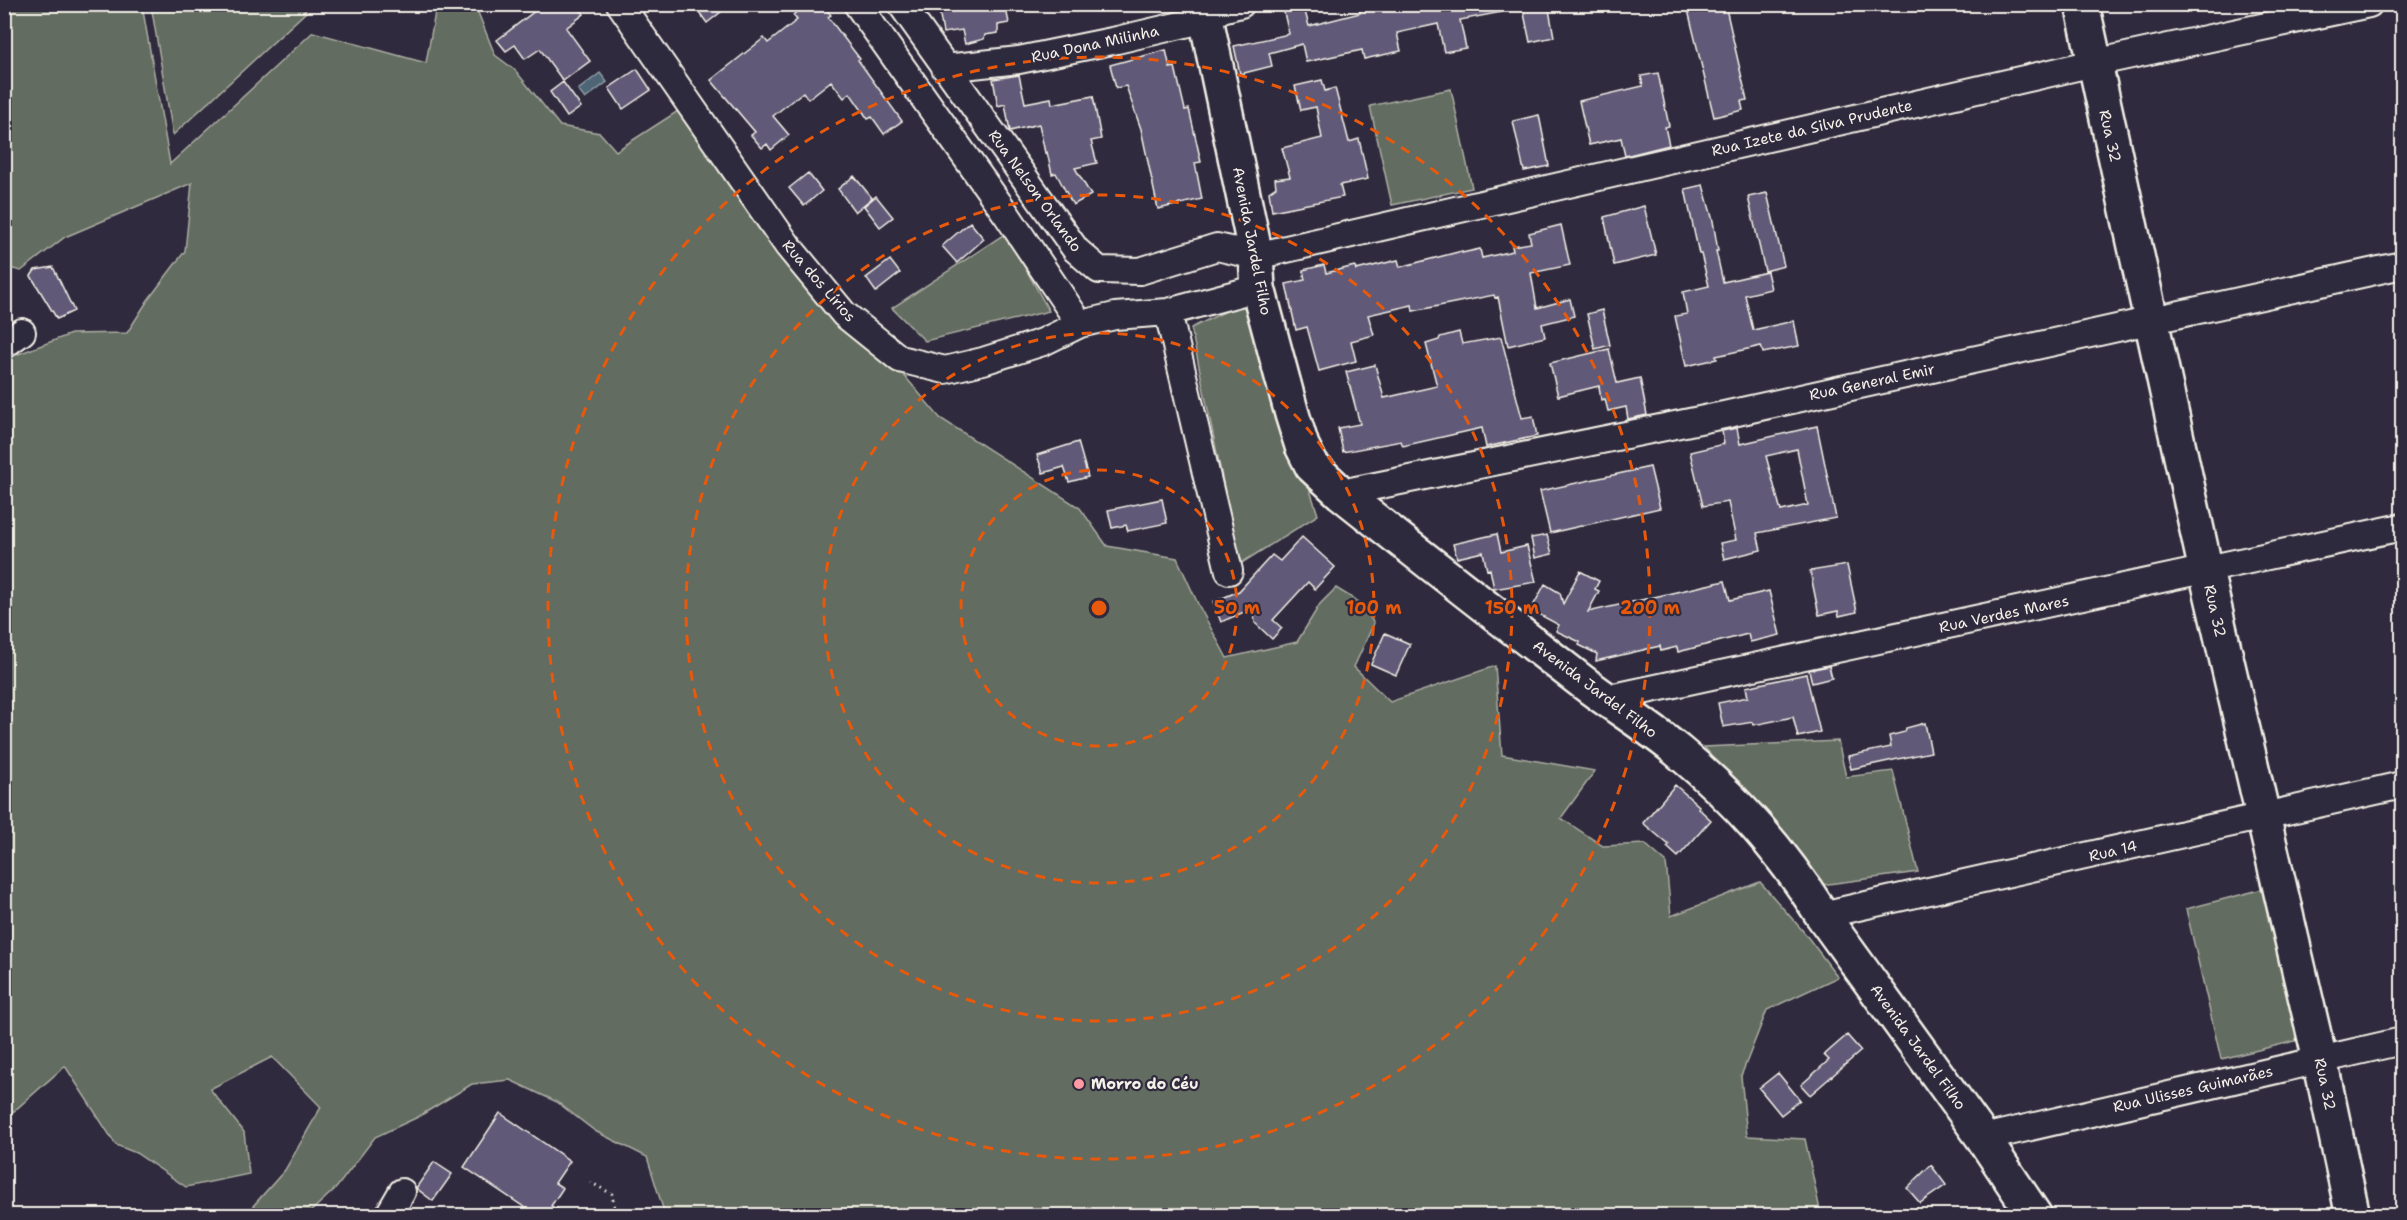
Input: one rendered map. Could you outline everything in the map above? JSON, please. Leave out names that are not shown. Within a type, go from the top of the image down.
[{"type":"main road","name":"Rua 32","points":[[2082,4],[2206,571],[2320,1060],[2353,1215]]},
{"type":"main road","name":"Avenida Jardel Filho","points":[[1205,12],[1257,272],[1292,414],[1302,446],[1312,466],[1341,493],[1605,699],[1678,751],[1732,799],[1759,827],[1792,869],[1822,915],[1983,1138],[2035,1215]]},
{"type":"street","name":"Rua dos Lírios","points":[[620,4],[788,246],[844,314],[900,359],[945,370],[983,362],[1043,342],[1080,324],[1115,316],[1168,312],[1257,272]]},
{"type":"street","points":[[856,4],[1007,215],[1080,324]]},
{"type":"street","name":"Rua Nelson Orlando","points":[[901,4],[1076,250],[1099,270],[1140,271],[1217,247],[1257,272]]},
{"type":"street","name":"Rua Dona Milinha","points":[[945,68],[1019,60],[1241,4]]},
{"type":"street","name":"Rua Izete da Silva Prudente","points":[[1257,272],[2094,63],[2369,4]]},
{"type":"street","name":"Rua General Emir","points":[[1341,493],[1724,415],[2403,266]]},
{"type":"street","points":[[1168,312],[1229,571]]},
{"type":"street","name":"Rua Verdes Mares","points":[[1605,699],[2403,527]]},
{"type":"street","name":"Rua 14","points":[[1822,915],[2403,785]]},
{"type":"street","name":"Rua Ulisses Guimarães","points":[[1983,1138],[2403,1041]]},
{"type":"street","points":[[388,1215],[402,1192]]},
{"type":"path","points":[[590,1182],[612,1194],[616,1215]]},
{"type":"green space","points":[[5,5],[142,5],[170,164],[313,32],[426,63],[436,7],[439,5],[475,5],[495,55],[515,70],[560,126],[600,133],[616,151],[678,111],[741,182],[940,418],[1080,508],[1107,546],[1177,558],[1227,658],[1297,642],[1320,604],[1336,588],[1359,602],[1374,623],[1354,667],[1390,702],[1495,666],[1502,755],[1595,771],[1561,818],[1603,846],[1645,844],[1666,862],[1671,916],[1760,882],[1803,931],[1838,977],[1767,1010],[1741,1076],[1747,1136],[1805,1139],[1821,1215],[665,1215],[647,1157],[595,1131],[557,1102],[510,1080],[472,1084],[418,1117],[375,1137],[337,1187],[307,1215],[245,1215],[285,1170],[321,1107],[272,1057],[210,1089],[244,1132],[249,1174],[186,1187],[136,1153],[116,1145],[65,1066],[5,1119],[5,359],[71,334],[127,333],[148,300],[185,251],[192,183],[65,237],[21,271],[5,267]]},
{"type":"green space","points":[[151,5],[304,5],[306,12],[173,135]]},
{"type":"green space","points":[[1451,89],[1472,188],[1392,205],[1370,106]]},
{"type":"green space","points":[[1006,233],[1049,311],[925,341],[892,308]]},
{"type":"green space","points":[[1249,300],[1318,515],[1240,564],[1191,328]]},
{"type":"green space","points":[[1838,741],[1846,777],[1893,771],[1918,872],[1821,885],[1704,747]]},
{"type":"green space","points":[[2263,889],[2299,1040],[2221,1059],[2186,909]]},
{"type":"water","points":[[600,73],[607,82],[585,99],[578,90]]},
{"type":"building","points":[[544,4],[576,4],[584,14],[566,28],[590,61],[563,81],[540,49],[525,59],[515,45],[506,51],[497,40]]},
{"type":"building","points":[[693,4],[731,4],[707,23]]},
{"type":"building","points":[[806,4],[822,4],[831,15],[828,17],[902,121],[884,134],[872,117],[868,119],[850,93],[844,98],[831,81],[808,99],[803,92],[773,116],[789,135],[771,150],[767,144],[762,148],[751,135],[755,132],[711,80],[764,38],[768,43],[797,20],[793,15]]},
{"type":"building","points":[[938,4],[1005,4],[1009,23],[998,25],[998,33],[985,35],[984,39],[965,44],[962,30],[943,33]]},
{"type":"building","points":[[1282,4],[1303,4],[1309,26],[1360,13],[1359,4],[1501,4],[1502,12],[1460,20],[1466,48],[1444,52],[1438,24],[1397,33],[1401,51],[1364,59],[1362,50],[1306,62],[1302,44],[1269,53],[1272,66],[1240,74],[1234,46],[1289,34]]},
{"type":"building","points":[[1522,4],[1548,4],[1554,37],[1530,42]]},
{"type":"building","points":[[1712,4],[1725,4],[1747,100],[1741,101],[1743,110],[1714,117],[1688,10]]},
{"type":"building","points":[[1166,50],[1170,68],[1175,67],[1185,110],[1189,109],[1201,162],[1195,163],[1202,199],[1158,209],[1141,129],[1126,86],[1116,88],[1110,65]]},
{"type":"building","points":[[637,69],[651,90],[623,109],[609,88]]},
{"type":"building","points":[[1658,73],[1669,126],[1665,127],[1669,145],[1625,156],[1621,138],[1589,145],[1579,101],[1643,86],[1641,76]]},
{"type":"building","points":[[1019,75],[1025,103],[1051,98],[1052,104],[1093,96],[1101,139],[1091,141],[1097,163],[1075,168],[1091,195],[1073,205],[1056,173],[1052,174],[1039,124],[1010,131],[1005,104],[998,106],[993,79]]},
{"type":"building","points":[[1322,80],[1325,91],[1335,88],[1349,142],[1359,139],[1368,179],[1340,185],[1343,197],[1272,211],[1269,192],[1276,187],[1275,179],[1290,177],[1282,148],[1322,138],[1316,107],[1301,110],[1295,86]]},
{"type":"building","points":[[563,82],[581,107],[567,117],[550,92]]},
{"type":"building","points":[[1539,115],[1549,166],[1524,171],[1513,121]]},
{"type":"building","points":[[808,173],[822,191],[804,206],[789,188]]},
{"type":"building","points":[[854,176],[872,198],[855,212],[838,189]]},
{"type":"building","points":[[1703,185],[1713,221],[1718,251],[1716,251],[1723,282],[1767,272],[1771,289],[1745,295],[1753,330],[1794,321],[1799,346],[1763,353],[1761,346],[1716,356],[1717,359],[1686,366],[1675,316],[1687,314],[1683,292],[1709,286],[1701,254],[1699,254],[1685,189]]},
{"type":"building","points":[[1767,193],[1784,266],[1765,271],[1748,197]]},
{"type":"building","points":[[876,196],[893,217],[880,227],[864,206]]},
{"type":"building","points":[[1644,206],[1656,255],[1614,265],[1604,217]]},
{"type":"building","points":[[970,222],[984,239],[957,263],[942,246]]},
{"type":"building","points":[[1561,225],[1570,265],[1531,273],[1537,308],[1570,299],[1574,316],[1542,324],[1545,337],[1508,346],[1498,297],[1495,298],[1494,295],[1413,311],[1412,305],[1368,315],[1374,335],[1351,341],[1356,361],[1319,371],[1307,327],[1296,330],[1286,284],[1305,280],[1303,270],[1324,265],[1326,273],[1355,266],[1356,270],[1398,260],[1400,267],[1462,251],[1462,253],[1480,249],[1482,258],[1513,251],[1512,246],[1531,243],[1529,233]]},
{"type":"building","points":[[890,260],[900,273],[876,292],[866,278]]},
{"type":"building","points":[[53,267],[74,311],[57,319],[31,276],[35,270]]},
{"type":"building","points":[[1602,310],[1610,345],[1595,349],[1587,314]]},
{"type":"building","points":[[1459,332],[1462,344],[1501,337],[1522,418],[1533,416],[1537,436],[1486,447],[1482,428],[1403,446],[1401,441],[1343,452],[1338,428],[1360,424],[1346,372],[1375,365],[1384,398],[1437,386],[1426,344]]},
{"type":"building","points":[[1609,349],[1617,383],[1640,378],[1647,415],[1628,419],[1626,407],[1608,411],[1605,399],[1601,400],[1599,386],[1558,396],[1550,363]]},
{"type":"building","points":[[1817,426],[1836,518],[1757,533],[1761,550],[1724,559],[1720,543],[1736,540],[1728,502],[1703,506],[1690,452],[1724,444],[1722,431],[1737,428],[1740,444]],"holes":[[[1797,449],[1808,505],[1781,511],[1766,456]]]},
{"type":"building","points":[[1078,442],[1088,477],[1069,482],[1064,467],[1043,473],[1037,455]]},
{"type":"building","points":[[1650,467],[1660,508],[1550,533],[1540,491]]},
{"type":"building","points":[[1162,499],[1167,523],[1128,531],[1126,525],[1112,528],[1108,510]]},
{"type":"building","points":[[1497,534],[1501,552],[1527,546],[1536,582],[1494,589],[1490,569],[1487,570],[1483,552],[1457,558],[1453,544]]},
{"type":"building","points":[[1547,535],[1552,554],[1535,558],[1531,538]]},
{"type":"building","points":[[1302,537],[1335,567],[1315,589],[1308,582],[1273,620],[1282,628],[1272,639],[1255,623],[1253,608],[1221,622],[1213,602],[1239,591],[1272,555],[1280,561]]},
{"type":"building","points":[[1847,565],[1857,612],[1839,616],[1838,611],[1819,615],[1810,571]]},
{"type":"building","points":[[1580,571],[1599,581],[1595,589],[1599,591],[1588,612],[1725,581],[1730,600],[1769,591],[1780,635],[1750,642],[1748,634],[1678,652],[1677,647],[1661,651],[1660,646],[1596,661],[1597,654],[1579,645],[1580,642],[1556,631],[1559,625],[1531,610],[1545,584],[1560,593],[1563,604]]},
{"type":"building","points":[[1385,633],[1410,644],[1396,675],[1371,664]]},
{"type":"building","points":[[1829,666],[1832,678],[1812,683],[1809,670]]},
{"type":"building","points":[[1806,674],[1820,732],[1798,737],[1793,717],[1754,725],[1753,722],[1723,727],[1718,703],[1748,697],[1746,687]]},
{"type":"building","points":[[1925,723],[1931,752],[1851,769],[1848,756],[1891,747],[1889,736]]},
{"type":"building","points":[[1675,785],[1711,820],[1678,857],[1667,847],[1669,845],[1643,823]]},
{"type":"building","points":[[1847,1035],[1861,1051],[1810,1095],[1801,1085],[1829,1060],[1824,1055]]},
{"type":"building","points":[[1778,1073],[1800,1100],[1781,1115],[1759,1088]]},
{"type":"building","points":[[500,1113],[570,1161],[555,1183],[563,1188],[551,1206],[569,1215],[536,1215],[464,1167]]},
{"type":"building","points":[[434,1162],[452,1174],[433,1201],[416,1188]]},
{"type":"building","points":[[1931,1165],[1946,1185],[1920,1203],[1907,1188]]},
{"type":"place","name":"Morro do Céu","points":[[1079,1084]]}]
